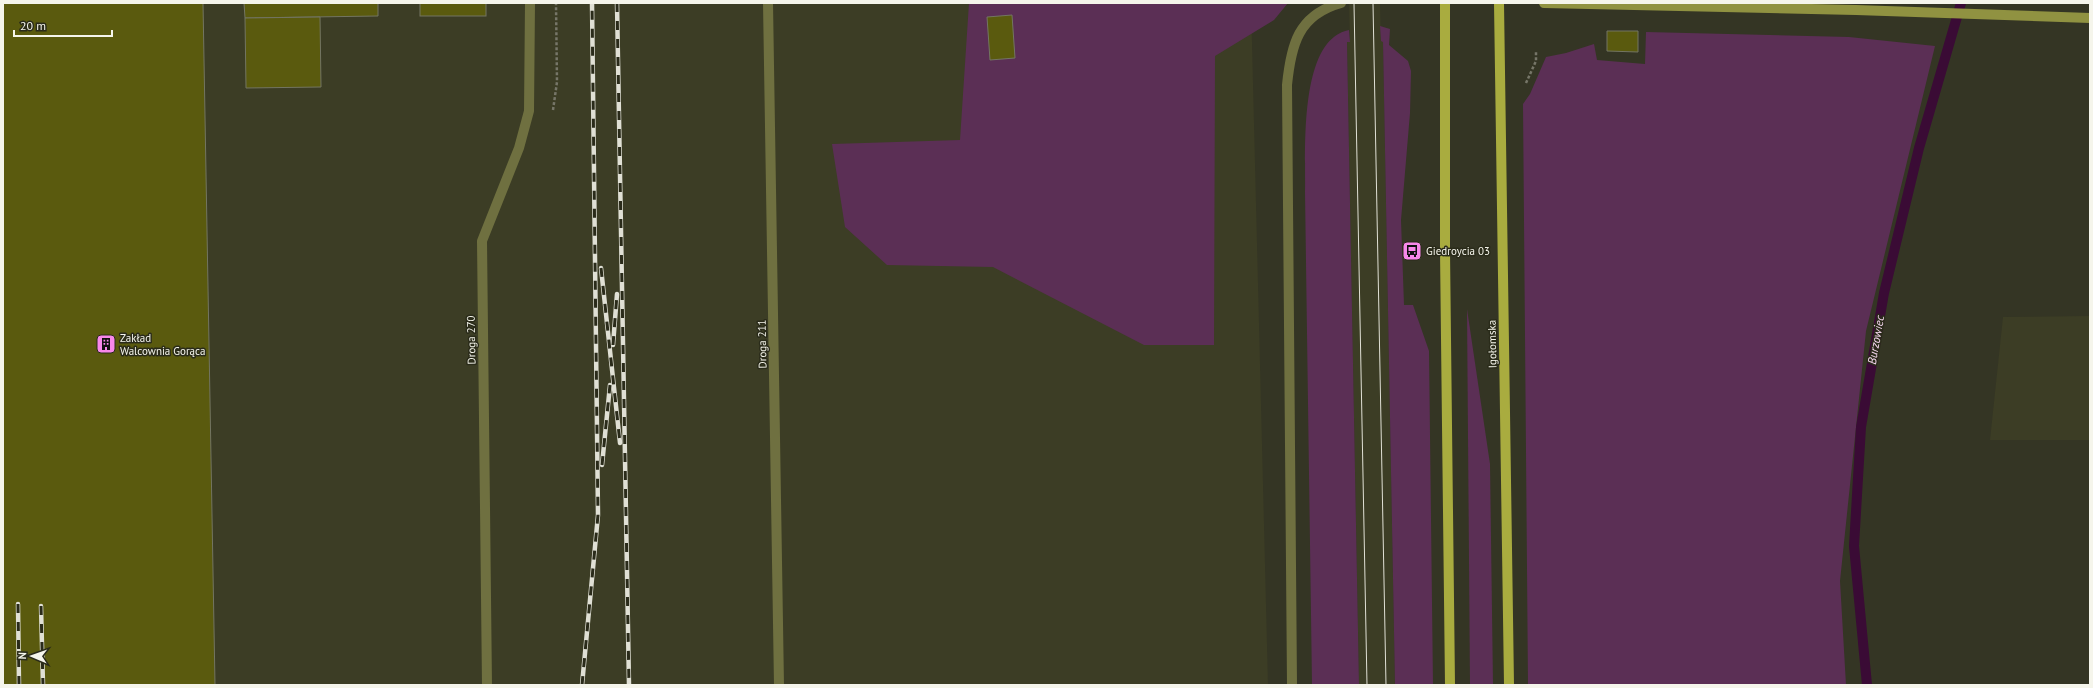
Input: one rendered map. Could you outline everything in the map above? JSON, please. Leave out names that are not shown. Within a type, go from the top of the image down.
[{"type":"main road","points":[[1445,3],[1445,235],[1450,685]]},
{"type":"main road","name":"Igołomska","points":[[1499,3],[1509,685]]},
{"type":"street","points":[[1544,3],[1856,10],[2090,18]]},
{"type":"lane","name":"Droga 270","points":[[487,685],[482,241],[519,148],[529,111],[530,3]]},
{"type":"lane","name":"Droga 211","points":[[768,3],[779,685]]},
{"type":"lane","points":[[1292,685],[1287,84],[1292,49],[1304,24],[1320,11],[1341,3]]},
{"type":"path","points":[[552,114],[557,86],[556,3]]},
{"type":"path","points":[[1526,83],[1536,61],[1536,52]]},
{"type":"shaded area","points":[[3,3],[1251,3],[1268,685],[3,685]]},
{"type":"shaded area","points":[[969,3],[1288,3],[1274,20],[1215,56],[1214,345],[1144,345],[993,267],[887,265],[845,227],[832,144],[960,140]]},
{"type":"shaded area","points":[[1349,3],[1380,3],[1381,41],[1383,41],[1395,685],[1359,685],[1347,42],[1350,42]]},
{"type":"shaded area","points":[[1380,26],[1390,29],[1389,45],[1408,61],[1411,71],[1410,113],[1401,220],[1404,305],[1413,305],[1429,351],[1433,685],[1395,685],[1383,42],[1381,41]]},
{"type":"shaded area","points":[[1349,30],[1350,42],[1347,42],[1359,685],[1312,685],[1305,192],[1306,126],[1308,100],[1313,75],[1321,54],[1333,38]]},
{"type":"shaded area","points":[[1646,32],[1849,37],[1935,46],[1866,331],[1840,581],[1846,685],[1528,685],[1523,104],[1530,94],[1546,57],[1566,53],[1594,44],[1597,60],[1645,64]]},
{"type":"shaded area","points":[[1467,309],[1490,464],[1493,685],[1470,685]]},
{"type":"shaded area","points":[[2090,316],[2090,440],[1990,440],[2003,317]]},
{"type":"building","name":"Zakład Walcownia Gorąca","points":[[3,3],[203,3],[215,685],[3,685]]},
{"type":"building","points":[[244,3],[378,3],[378,16],[245,18]]},
{"type":"building","points":[[420,3],[486,3],[486,16],[420,16]]},
{"type":"building","points":[[1012,15],[1015,58],[990,60],[987,17]]},
{"type":"building","points":[[320,17],[321,87],[246,88],[245,18]]},
{"type":"building","points":[[1607,31],[1638,31],[1638,52],[1607,51]]},
{"type":"waterway","name":"Burzowiec","points":[[1867,685],[1854,546],[1861,427],[1884,293],[1919,148],[1961,3]]},
{"type":"tram line","points":[[1354,3],[1367,685]]},
{"type":"tram line","points":[[1373,3],[1386,685]]},
{"type":"railway","points":[[582,685],[598,515],[592,3]]},
{"type":"railway","points":[[617,3],[629,685]]},
{"type":"railway","points":[[601,268],[620,443]]},
{"type":"railway","points":[[613,345],[617,294]]},
{"type":"railway","points":[[602,465],[610,385]]},
{"type":"railway","points":[[18,604],[19,685]]},
{"type":"railway","points":[[41,606],[43,685]]},
{"type":"place","name":"Giedroycia 03","points":[[1412,251]]},
{"type":"place","name":"Zakład Walcownia Gorąca","points":[[106,344]]}]
